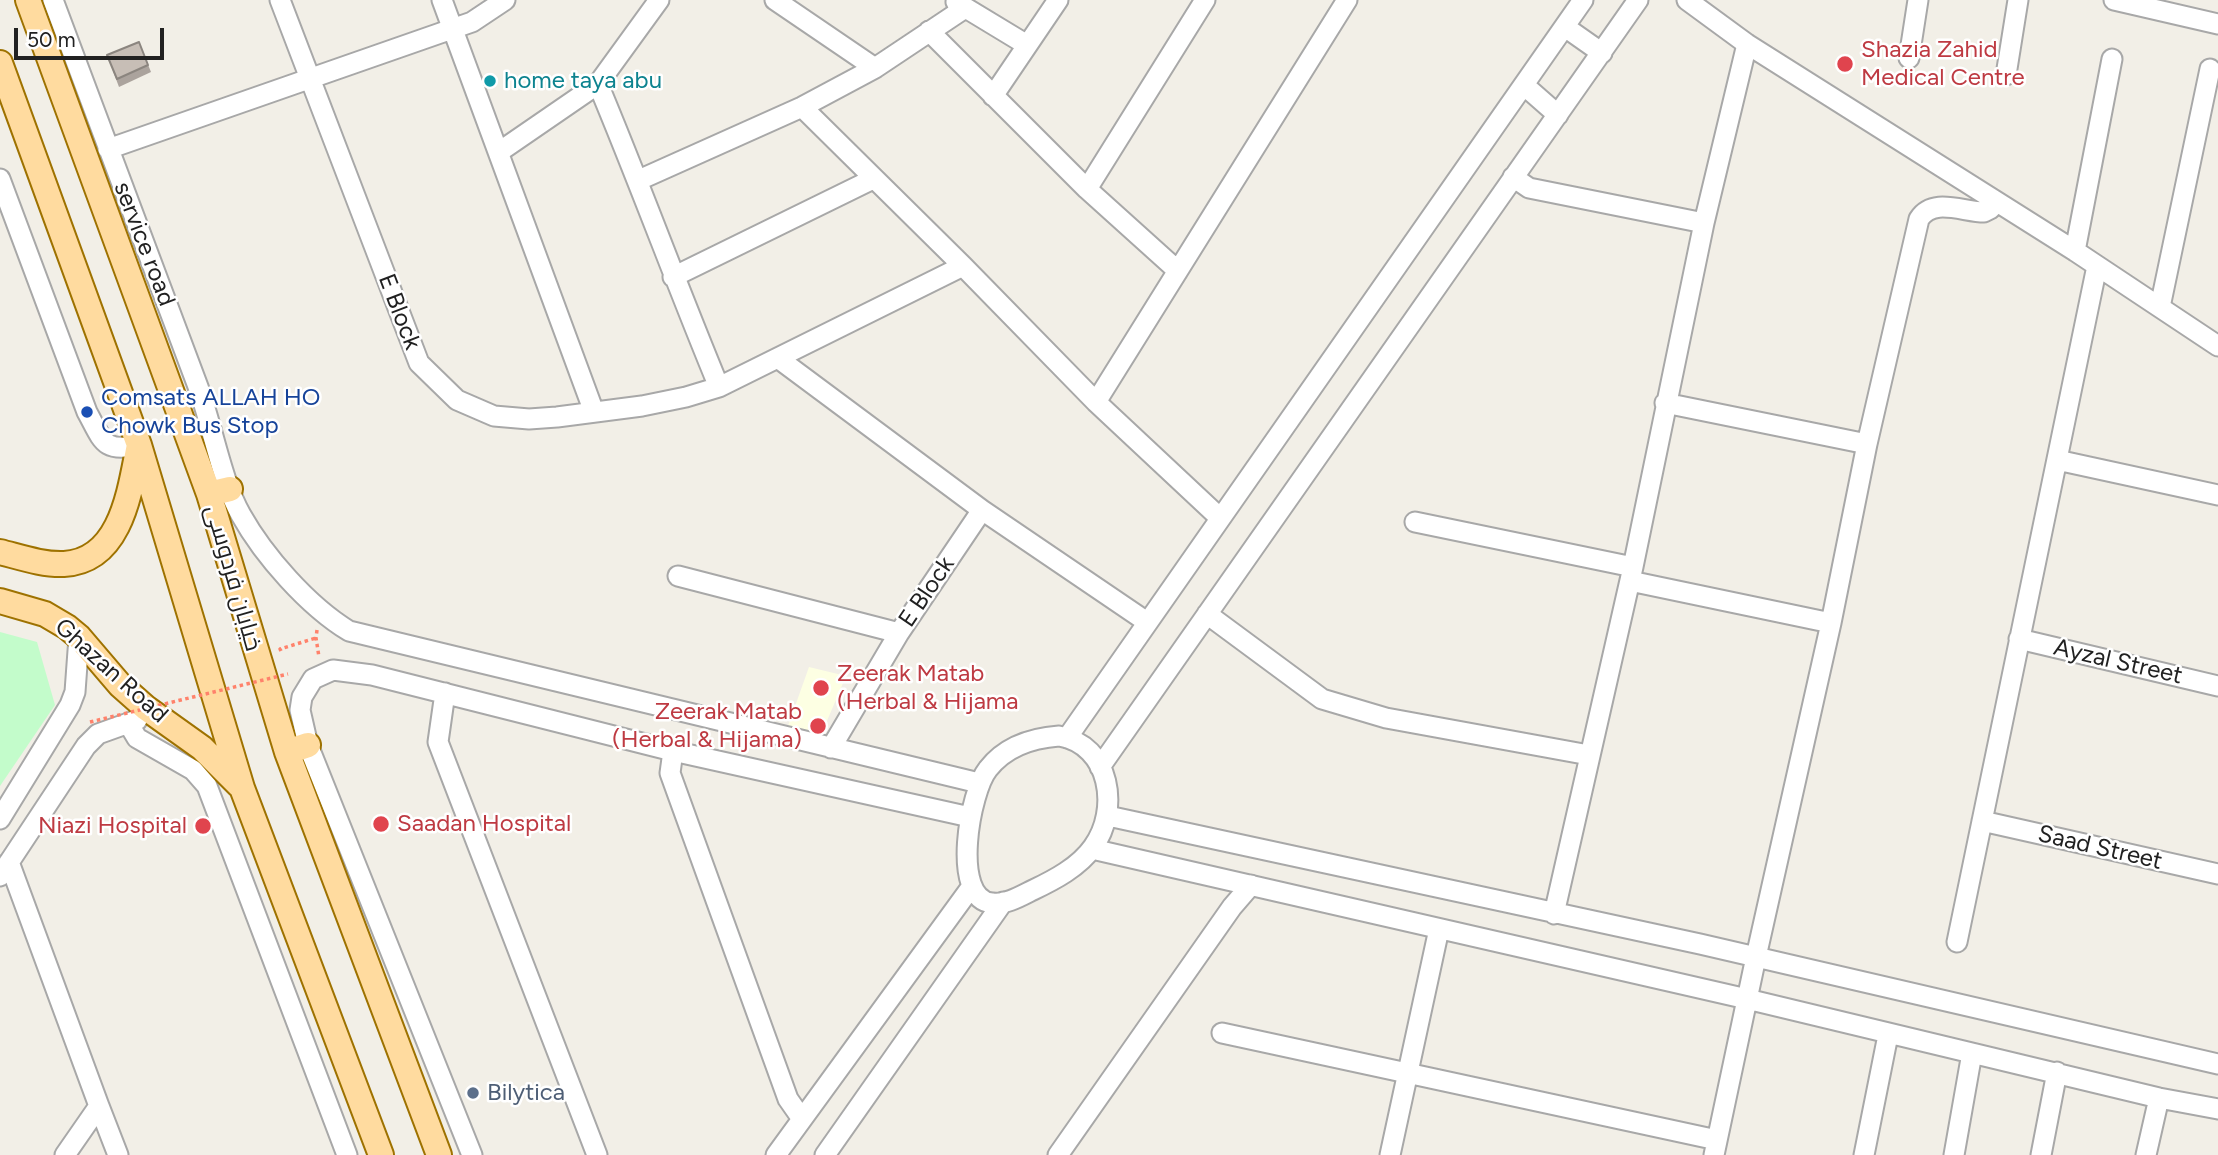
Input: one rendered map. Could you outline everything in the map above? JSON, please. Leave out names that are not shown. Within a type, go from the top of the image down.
[{"type":"main road","points":[[14,0],[24,23],[54,69]]},
{"type":"main road","name":"خیابان فردوسی","points":[[29,0],[219,491],[297,749],[439,1155]]},
{"type":"main road","name":"خیابان فردوسی","points":[[0,52],[4,73],[139,445],[242,788],[381,1155]]},
{"type":"main road","points":[[0,552],[64,564],[80,561],[96,553],[108,542],[123,515],[139,445]]},
{"type":"main road","name":"Ghazan Road","points":[[0,601],[45,614],[79,637],[120,685],[202,748],[242,788]]},
{"type":"street","name":"service road","points":[[53,0],[203,400],[219,491],[321,611],[349,631],[979,783]]},
{"type":"street","name":"E Block","points":[[280,0],[419,363],[457,400],[494,416],[529,419],[594,412],[686,397],[719,387],[963,266]]},
{"type":"street","points":[[442,0],[594,412]]},
{"type":"street","points":[[108,149],[472,22],[505,0]]},
{"type":"street","points":[[499,152],[598,84],[659,0]]},
{"type":"street","points":[[775,0],[874,68]]},
{"type":"street","points":[[993,96],[1058,0]]},
{"type":"street","points":[[1087,190],[1205,0]]},
{"type":"street","points":[[1096,402],[1347,0]]},
{"type":"street","points":[[1067,738],[1583,0]]},
{"type":"street","points":[[1100,767],[1638,0]]},
{"type":"street","points":[[1686,0],[1747,44],[2075,251],[2218,346]]},
{"type":"street","points":[[1909,58],[1918,0]]},
{"type":"street","points":[[2006,75],[2018,0]]},
{"type":"street","points":[[2114,0],[2218,24]]},
{"type":"street","points":[[639,180],[802,107],[874,68],[929,31],[959,4],[1027,45]]},
{"type":"street","points":[[1565,27],[1602,53]]},
{"type":"street","points":[[929,31],[1087,190],[1178,271]]},
{"type":"street","points":[[1554,914],[1631,574],[1704,223],[1747,44]]},
{"type":"street","points":[[2075,251],[2112,59]]},
{"type":"street","points":[[2160,307],[2210,69]]},
{"type":"street","points":[[598,84],[639,180],[673,277],[719,387]]},
{"type":"street","points":[[1525,86],[1558,115]]},
{"type":"street","points":[[802,107],[1096,402],[1220,517]]},
{"type":"street","points":[[1513,177],[1529,188],[1704,223]]},
{"type":"street","points":[[0,179],[88,412],[107,445],[121,449],[139,445]]},
{"type":"street","points":[[673,277],[873,179]]},
{"type":"street","points":[[1222,1033],[1716,1147],[1831,624],[1867,444],[1919,219],[1923,212],[1936,207],[1984,212],[1997,202]]},
{"type":"street","points":[[1958,942],[2097,266]]},
{"type":"street","points":[[779,359],[982,510],[1147,622]]},
{"type":"street","points":[[1665,403],[1867,444]]},
{"type":"street","points":[[2057,460],[2218,495]]},
{"type":"street","name":"E Block","points":[[831,748],[899,633],[982,510]]},
{"type":"street","points":[[1415,522],[1831,624]]},
{"type":"street","points":[[678,576],[899,633]]},
{"type":"street","points":[[1208,614],[1322,699],[1386,718],[1589,755]]},
{"type":"street","points":[[0,819],[70,705],[75,692],[79,637]]},
{"type":"street","name":"Ayzal Street","points":[[2019,639],[2218,686]]},
{"type":"street","points":[[472,1155],[297,749],[302,697],[313,679],[333,670],[349,670],[673,751],[970,817]]},
{"type":"street","points":[[445,693],[438,742],[597,1155]]},
{"type":"street","points":[[118,1155],[5,869],[86,746],[99,734],[155,714]]},
{"type":"street","points":[[128,723],[137,738],[193,771],[207,786],[347,1155]]},
{"type":"street","points":[[1046,737],[1067,738],[1085,749],[1100,767],[1109,788],[1108,816],[1101,835],[1092,849],[1052,881],[1003,902],[984,901],[976,895],[972,886],[967,847],[970,817],[979,783],[990,765],[1020,744],[1046,737]]},
{"type":"street","points":[[673,751],[670,773],[788,1099],[802,1119]]},
{"type":"street","points":[[1108,816],[1756,957],[2218,1064]]},
{"type":"street","name":"Saad Street","points":[[1982,821],[2218,874]]},
{"type":"street","points":[[1092,849],[1747,999],[2159,1098],[2218,1109]]},
{"type":"street","points":[[1058,1155],[1232,907],[1251,885]]},
{"type":"street","points":[[776,1155],[972,886]]},
{"type":"street","points":[[825,1155],[1003,902]]},
{"type":"street","points":[[1390,1155],[1439,929]]},
{"type":"street","points":[[1864,1155],[1888,1034]]},
{"type":"street","points":[[1954,1155],[1972,1053]]},
{"type":"street","points":[[2041,1155],[2057,1072]]},
{"type":"street","points":[[2146,1155],[2159,1098]]},
{"type":"street","points":[[65,1155],[99,1106]]},
{"type":"path","points":[[321,611],[316,638],[321,674]]},
{"type":"path","points":[[284,662],[280,649],[316,638]]},
{"type":"path","points":[[90,722],[288,674]]},
{"type":"shaded area","name":"Zeerak Matab (Herbal & Hijama","points":[[809,667],[846,676],[821,735],[788,726]]},
{"type":"green space","points":[[0,632],[37,642],[55,705],[0,786]]},
{"type":"building","points":[[139,42],[148,65],[117,79],[107,55]]},
{"type":"place","name":"Shazia Zahid Medical Centre","points":[[1845,64]]},
{"type":"place","name":"home taya abu","points":[[490,81]]},
{"type":"place","name":"Comsats ALLAH HO Chowk Bus Stop","points":[[87,412]]},
{"type":"place","name":"Zeerak Matab (Herbal & Hijama","points":[[821,688]]},
{"type":"place","name":"Zeerak Matab (Herbal & Hijama)","points":[[818,726]]},
{"type":"place","name":"Saadan Hospital","points":[[381,824]]},
{"type":"place","name":"Niazi Hospital","points":[[203,826]]},
{"type":"place","name":"Bilytica","points":[[473,1093]]}]
